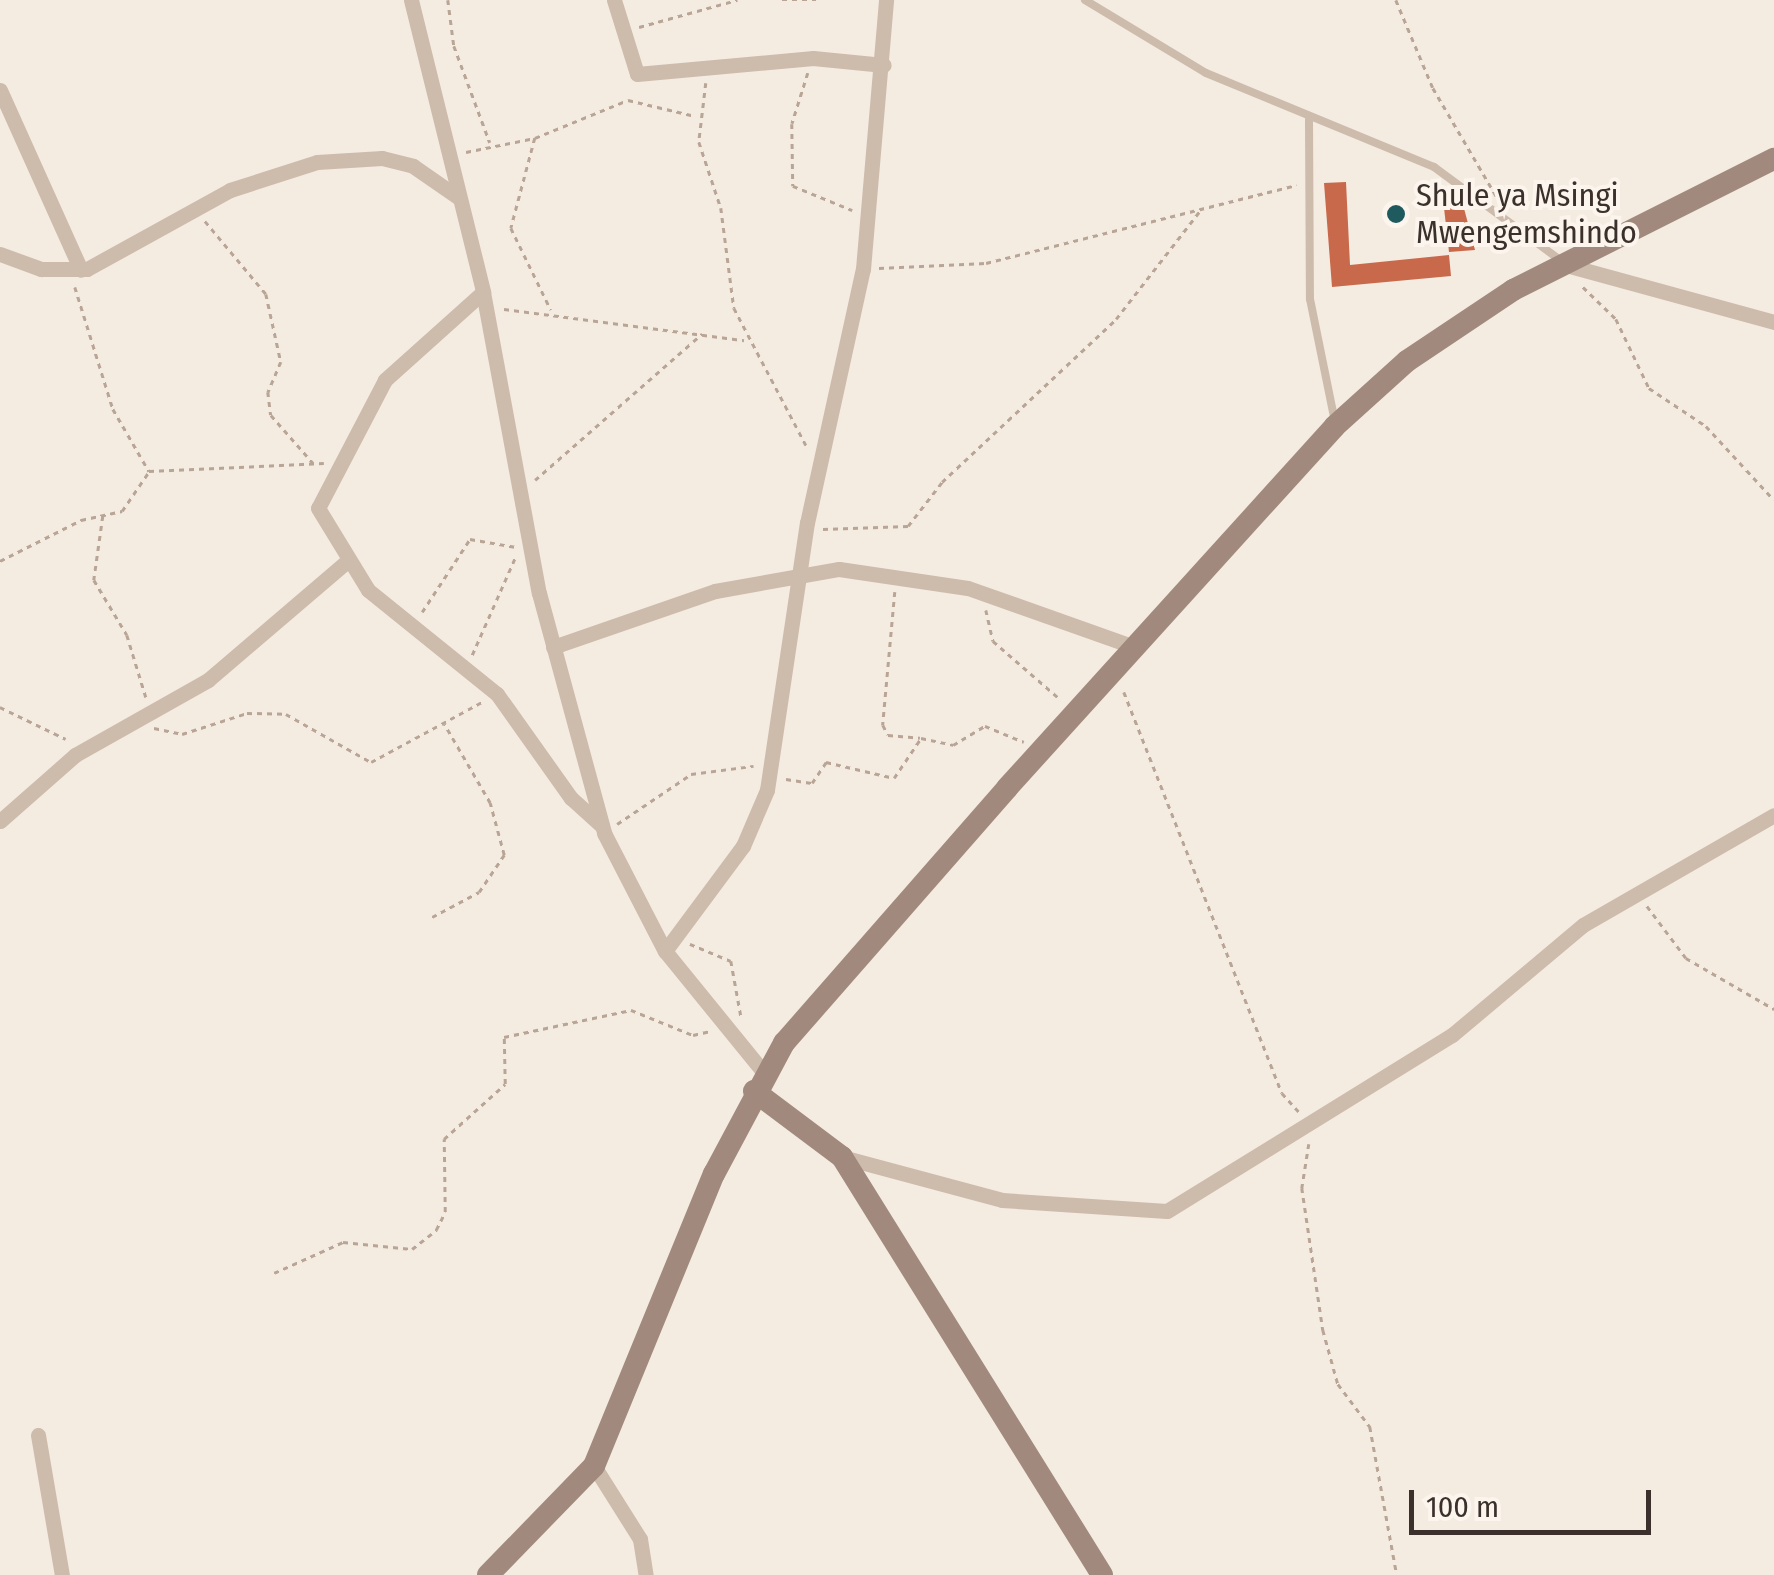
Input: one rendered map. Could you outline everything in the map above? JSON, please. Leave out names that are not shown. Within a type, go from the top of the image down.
[{"type":"street","points":[[411,0],[484,300],[525,546],[603,830],[667,946],[742,1048],[759,1082],[842,1157],[1102,1575]]},
{"type":"street","points":[[614,0],[621,32],[638,74],[712,71],[812,58],[884,65]]},
{"type":"street","points":[[667,946],[743,846],[769,771],[806,523],[863,268],[884,65],[886,0]]},
{"type":"street","points":[[0,90],[79,270]]},
{"type":"street","points":[[0,254],[79,270],[269,174],[360,158],[413,166],[459,198]]},
{"type":"street","points":[[488,1575],[594,1466],[759,1082],[921,883],[1041,756],[1336,426],[1454,326],[1562,266],[1774,159]]},
{"type":"street","points":[[1562,266],[1774,322]]},
{"type":"street","points":[[484,300],[398,364],[336,463],[318,508],[346,562],[409,622],[497,694],[570,798],[603,830]]},
{"type":"street","points":[[0,821],[92,746],[170,707],[346,562]]},
{"type":"street","points":[[553,646],[715,591],[800,573],[896,572],[980,592],[1137,648]]},
{"type":"street","points":[[842,1157],[1002,1200],[1143,1214],[1192,1199],[1464,1026],[1534,958],[1774,815]]},
{"type":"street","points":[[38,1435],[62,1575]]},
{"type":"street","points":[[594,1466],[640,1538],[646,1575]]},
{"type":"lane","points":[[1085,0],[1206,74],[1308,120],[1434,167],[1501,210],[1562,266]]},
{"type":"lane","points":[[1308,120],[1302,183],[1310,299],[1336,426]]},
{"type":"path","points":[[448,0],[454,46],[491,145]]},
{"type":"path","points":[[621,32],[737,0]]},
{"type":"path","points":[[782,0],[816,0]]},
{"type":"path","points":[[1396,0],[1501,210]]},
{"type":"path","points":[[812,58],[792,124],[792,186],[868,210]]},
{"type":"path","points":[[712,71],[696,116],[745,340],[819,468]]},
{"type":"path","points":[[449,158],[491,145],[535,138],[634,100],[696,116]]},
{"type":"path","points":[[535,138],[511,228],[552,311]]},
{"type":"path","points":[[863,268],[986,263],[1302,183]]},
{"type":"path","points":[[806,523],[854,534],[908,526],[942,482],[1116,318],[1202,208]]},
{"type":"path","points":[[194,210],[261,284],[281,362],[268,392],[271,415],[314,464]]},
{"type":"path","points":[[1562,266],[1616,319],[1649,388],[1706,426],[1774,500]]},
{"type":"path","points":[[79,270],[78,309],[103,382],[148,471]]},
{"type":"path","points":[[484,300],[745,340]]},
{"type":"path","points":[[518,498],[633,385],[703,333]]},
{"type":"path","points":[[148,471],[336,463]]},
{"type":"path","points":[[0,561],[122,511],[148,471]]},
{"type":"path","points":[[103,516],[92,547],[97,590],[128,636],[138,689],[170,707]]},
{"type":"path","points":[[409,622],[470,538],[525,546],[465,667]]},
{"type":"path","points":[[896,572],[883,725],[888,735],[953,745],[990,725],[1041,756]]},
{"type":"path","points":[[980,592],[993,641],[1078,714]]},
{"type":"path","points":[[1114,673],[1282,1093],[1312,1126],[1302,1188],[1323,1330],[1338,1384],[1370,1428],[1396,1575]]},
{"type":"path","points":[[139,725],[182,734],[247,712],[286,714],[372,762],[497,694]]},
{"type":"path","points":[[0,708],[92,746]]},
{"type":"path","points":[[432,916],[480,892],[504,856],[490,803],[444,724]]},
{"type":"path","points":[[603,830],[692,774],[769,771],[810,784],[826,762],[894,778],[921,738]]},
{"type":"path","points":[[1641,895],[1686,958],[1774,1010]]},
{"type":"path","points":[[667,946],[731,961],[742,1048]]},
{"type":"path","points":[[274,1273],[343,1242],[412,1249],[436,1230],[445,1212],[444,1139],[505,1084],[500,1047],[510,1034],[631,1010],[693,1035],[724,1026]]},
{"type":"building","points":[[1346,182],[1350,265],[1449,255],[1451,276],[1332,287],[1324,183]]},
{"type":"building","points":[[1461,197],[1475,250],[1449,252],[1443,199]]},
{"type":"place","name":"Shule ya Msingi Mwengemshindo","points":[[1396,214]]}]
